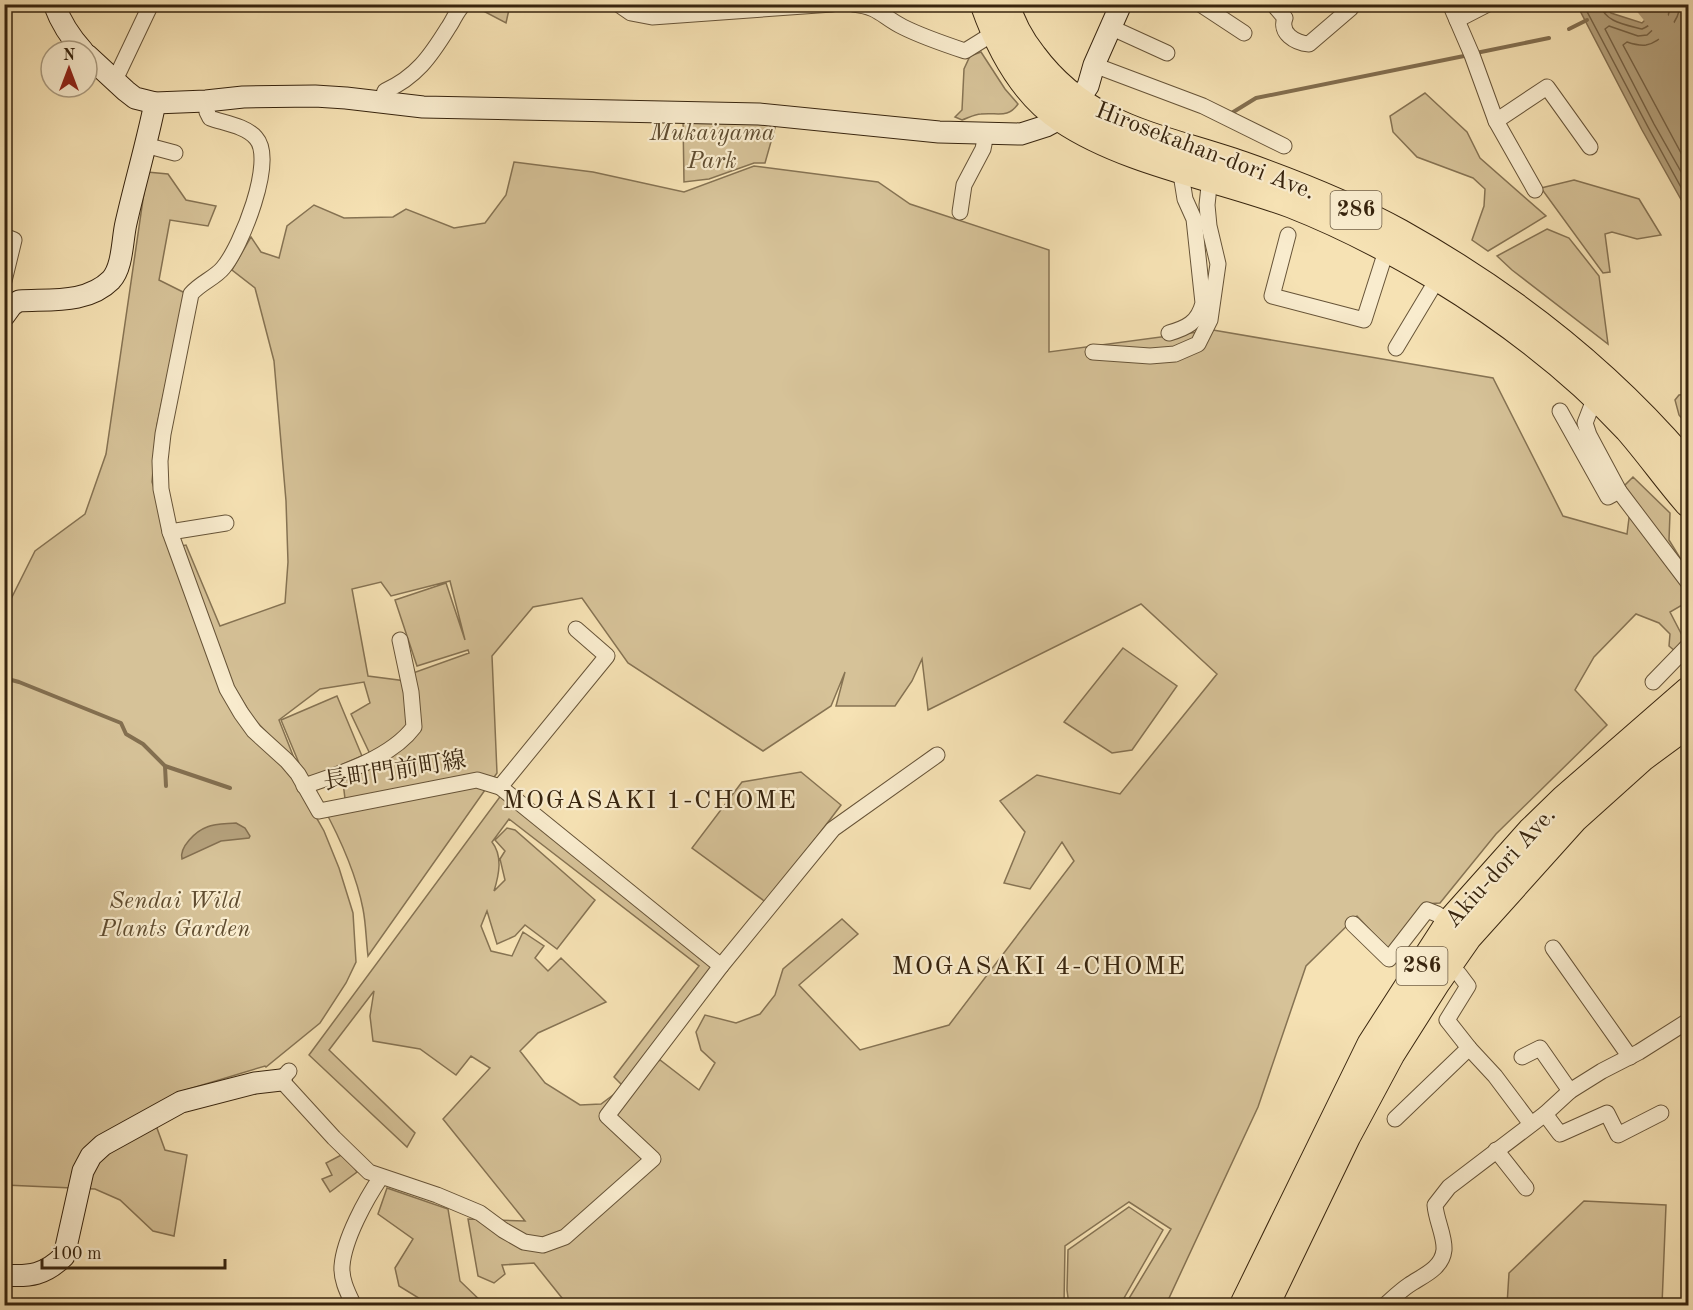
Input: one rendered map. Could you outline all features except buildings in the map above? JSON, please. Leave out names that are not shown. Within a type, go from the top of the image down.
[{"type":"highway","name":"Hirosekahan-dori Ave.","points":[[984,4],[994,33],[1008,59],[1032,91],[1069,110],[1243,165],[1357,211],[1449,261],[1534,318],[1601,375],[1689,466]]},
{"type":"highway","name":"Hirosekahan-dori Ave.","points":[[1006,4],[1018,33],[1069,110],[1118,148],[1290,204],[1339,224],[1387,248],[1438,278],[1496,316],[1544,352],[1595,397],[1628,430],[1689,503]]},
{"type":"highway","name":"Akiu-dori Ave.","points":[[1243,1305],[1371,1044],[1459,930],[1531,831],[1564,799],[1689,691]]},
{"type":"highway","name":"Akiu-dori Ave.","points":[[1265,1305],[1391,1054],[1447,966],[1459,930],[1574,819],[1643,757],[1689,724]]},
{"type":"street","points":[[54,4],[60,21],[72,39]]},
{"type":"street","points":[[114,82],[151,4]]},
{"type":"street","points":[[381,102],[385,91],[409,78],[425,62],[449,27],[458,9],[464,4]]},
{"type":"street","points":[[618,4],[631,13],[652,16],[832,4]]},
{"type":"street","points":[[853,4],[869,6],[900,26],[926,38],[965,51],[994,33]]},
{"type":"street","points":[[99,67],[135,98],[155,103],[288,95],[346,98],[423,107],[770,114],[939,132],[1021,134],[1046,126],[1069,110],[1088,86],[1094,65],[1121,4]]},
{"type":"street","points":[[1200,4],[1244,33]]},
{"type":"street","points":[[1273,4],[1285,18],[1282,25],[1284,30],[1298,44],[1309,44],[1351,8],[1347,4]]},
{"type":"street","points":[[1450,4],[1471,52],[1496,121],[1535,190]]},
{"type":"street","points":[[1457,20],[1488,4]]},
{"type":"street","points":[[1110,27],[1167,53]]},
{"type":"street","points":[[1094,65],[1203,106],[1284,146]]},
{"type":"street","points":[[1496,121],[1547,87],[1590,147]]},
{"type":"street","name":"長町門前町線","points":[[206,101],[210,118],[254,135],[260,143],[261,168],[252,212],[243,234],[223,268],[191,294],[163,434],[160,461],[161,489],[170,532],[227,689],[241,713],[254,730],[298,774],[319,811],[477,780],[500,787],[721,966]]},
{"type":"street","points":[[4,316],[12,305],[12,294],[74,299],[99,289],[111,279],[117,270],[155,103]]},
{"type":"street","points":[[960,212],[964,185],[983,149],[986,134]]},
{"type":"street","points":[[145,145],[175,153]]},
{"type":"street","points":[[1169,333],[1191,324],[1200,314],[1203,303],[1194,219],[1185,199],[1180,168]]},
{"type":"street","points":[[1093,352],[1150,356],[1175,354],[1198,344],[1210,320],[1218,264],[1209,226],[1207,205],[1210,177]]},
{"type":"street","points":[[1288,235],[1272,296],[1364,320],[1387,248]]},
{"type":"street","points":[[4,236],[14,240],[4,281]]},
{"type":"street","points":[[1396,348],[1438,278]]},
{"type":"street","points":[[1595,397],[1585,423],[1589,435],[1619,491],[1689,582]]},
{"type":"street","points":[[1560,411],[1608,497],[1619,491]]},
{"type":"street","points":[[170,532],[226,523]]},
{"type":"street","points":[[500,787],[607,656],[576,630]]},
{"type":"street","points":[[304,786],[340,774],[391,749],[414,727],[411,692],[400,640]]},
{"type":"street","points":[[1653,682],[1689,646]]},
{"type":"street","points":[[1662,714],[1678,710],[1689,702]]},
{"type":"street","points":[[4,1275],[27,1277],[54,1266],[64,1256],[84,1171],[90,1155],[103,1145],[181,1102],[285,1076],[334,1138],[369,1172],[453,1201],[480,1213],[524,1242],[543,1245],[565,1237],[653,1159],[607,1116],[721,966],[833,829],[938,755]]},
{"type":"street","points":[[1353,924],[1389,959],[1427,910],[1437,914],[1459,930]]},
{"type":"street","points":[[1553,948],[1630,1057]]},
{"type":"street","points":[[1447,966],[1459,974],[1468,986],[1447,1020],[1495,1076],[1531,1124]]},
{"type":"street","points":[[1389,1304],[1407,1286],[1431,1271],[1442,1260],[1444,1250],[1436,1218],[1437,1201],[1449,1187],[1545,1114],[1570,1091],[1689,1021]]},
{"type":"street","points":[[1395,1119],[1469,1048]]},
{"type":"street","points":[[1521,1057],[1540,1048],[1570,1091]]},
{"type":"street","points":[[1545,1114],[1560,1134],[1607,1113],[1618,1136],[1661,1113]]},
{"type":"street","points":[[1496,1150],[1526,1188]]},
{"type":"street","points":[[354,1305],[344,1283],[342,1266],[344,1253],[362,1205],[381,1177]]},
{"type":"green space","points":[[472,5],[510,5],[506,23]]},
{"type":"green space","points":[[981,52],[1005,89],[1018,104],[1010,112],[979,114],[962,120],[955,117],[962,110],[964,69],[970,56]]},
{"type":"green space","points":[[1425,93],[1467,132],[1480,158],[1546,216],[1488,251],[1472,240],[1484,206],[1485,189],[1473,178],[1417,157],[1393,132],[1390,116]]},
{"type":"green space","name":"Mukaiyama Park","points":[[683,119],[776,124],[765,163],[754,163],[709,179],[684,182]]},
{"type":"green space","points":[[514,162],[593,172],[684,192],[754,166],[878,182],[910,204],[1049,250],[1049,352],[1213,330],[1493,378],[1563,516],[1627,534],[1630,510],[1621,489],[1633,477],[1670,513],[1669,540],[1688,571],[1688,614],[1682,605],[1670,612],[1685,641],[1675,651],[1669,646],[1670,634],[1659,623],[1636,614],[1594,657],[1575,690],[1607,725],[1496,834],[1440,903],[1425,904],[1394,947],[1387,948],[1357,916],[1306,966],[1258,1107],[1164,1305],[1125,1305],[1171,1229],[1129,1202],[1065,1246],[1064,1305],[565,1306],[566,1303],[534,1263],[502,1265],[505,1274],[494,1283],[478,1276],[468,1219],[525,1221],[443,1119],[490,1068],[471,1056],[456,1075],[420,1049],[373,1041],[370,1016],[374,991],[329,1050],[415,1133],[407,1147],[309,1055],[502,794],[714,967],[623,1086],[614,1077],[699,966],[509,819],[492,842],[499,859],[494,891],[505,880],[500,859],[505,851],[495,840],[507,828],[515,830],[595,900],[557,949],[525,925],[515,936],[497,944],[487,911],[481,926],[491,951],[512,956],[523,932],[544,946],[535,958],[548,971],[561,958],[606,1002],[538,1033],[520,1051],[545,1083],[580,1105],[601,1104],[660,1060],[699,1090],[715,1063],[701,1050],[696,1032],[705,1015],[736,1023],[760,1014],[775,995],[783,969],[842,919],[858,934],[799,985],[860,1050],[949,1025],[1074,861],[1062,842],[1030,889],[1004,883],[1025,832],[1000,801],[1037,775],[1120,794],[1217,674],[1141,604],[928,710],[922,659],[912,681],[895,706],[836,706],[845,672],[831,706],[763,751],[628,663],[582,598],[533,607],[492,656],[497,773],[368,956],[364,915],[356,882],[341,843],[322,805],[345,799],[343,782],[381,762],[414,735],[413,673],[469,653],[468,650],[417,666],[395,600],[446,583],[465,640],[450,581],[391,596],[381,582],[352,589],[368,676],[406,681],[410,724],[399,737],[370,754],[351,714],[370,703],[364,682],[320,689],[279,720],[296,763],[253,718],[233,685],[181,546],[186,545],[220,626],[285,603],[288,562],[286,501],[274,361],[255,288],[232,270],[251,237],[261,252],[279,258],[287,226],[314,205],[344,218],[393,217],[406,209],[454,228],[485,223],[506,195]]},
{"type":"green space","name":"Sendai Wild Plants Garden","points":[[147,172],[168,174],[186,200],[216,206],[208,226],[170,220],[159,280],[185,293],[157,425],[152,482],[224,696],[284,763],[324,831],[339,868],[353,913],[356,962],[346,983],[320,1023],[266,1067],[176,1093],[150,1109],[165,1150],[187,1155],[174,1236],[153,1231],[120,1200],[95,1189],[5,1185],[5,611],[35,551],[85,514],[106,454]]},
{"type":"green space","points":[[1574,180],[1639,199],[1661,235],[1637,239],[1612,232],[1605,234],[1610,272],[1603,273],[1541,188]]},
{"type":"green space","points":[[1547,229],[1569,238],[1599,276],[1608,344],[1497,256]]},
{"type":"green space","points":[[1688,394],[1688,426],[1679,415],[1675,400],[1679,395]]},
{"type":"green space","points":[[1123,648],[1177,686],[1132,750],[1112,753],[1064,722]]},
{"type":"green space","points":[[337,696],[362,756],[306,780],[281,720]]},
{"type":"green space","points":[[801,772],[841,805],[767,903],[692,848],[742,782]]},
{"type":"green space","points":[[345,1153],[357,1172],[330,1192],[322,1179],[332,1175],[326,1163]]},
{"type":"green space","points":[[1687,1181],[1688,1305],[1682,1306],[1682,1305]]},
{"type":"green space","points":[[387,1188],[448,1209],[460,1281],[485,1305],[430,1305],[399,1286],[395,1268],[413,1239],[378,1214]]},
{"type":"green space","points":[[1584,1201],[1666,1205],[1662,1305],[1507,1305],[1509,1273]]},
{"type":"green space","points":[[1129,1207],[1163,1230],[1120,1305],[1069,1305],[1068,1250]]},
{"type":"water","points":[[1577,5],[1605,5],[1611,13],[1642,23],[1660,5],[1688,5],[1688,212],[1642,130]]},
{"type":"water","points":[[236,823],[245,828],[249,838],[221,841],[182,859],[183,850],[198,832],[214,825]]},
{"type":"waterway","points":[[1605,11],[1619,4]]},
{"type":"waterway","points":[[1645,4],[1688,58]]},
{"type":"waterway","points":[[1569,29],[1587,20]]},
{"type":"waterway","points":[[1476,53],[1549,38]]},
{"type":"waterway","points":[[1230,114],[1256,98],[1469,55]]},
{"type":"waterway","points":[[4,678],[121,723],[126,734],[143,744],[165,766],[230,788]]},
{"type":"waterway","points":[[165,766],[166,786]]},
{"type":"district","name":"MOGASAKI 1-CHOME","points":[[650,801]]},
{"type":"district","name":"MOGASAKI 4-CHOME","points":[[1039,967]]}]
